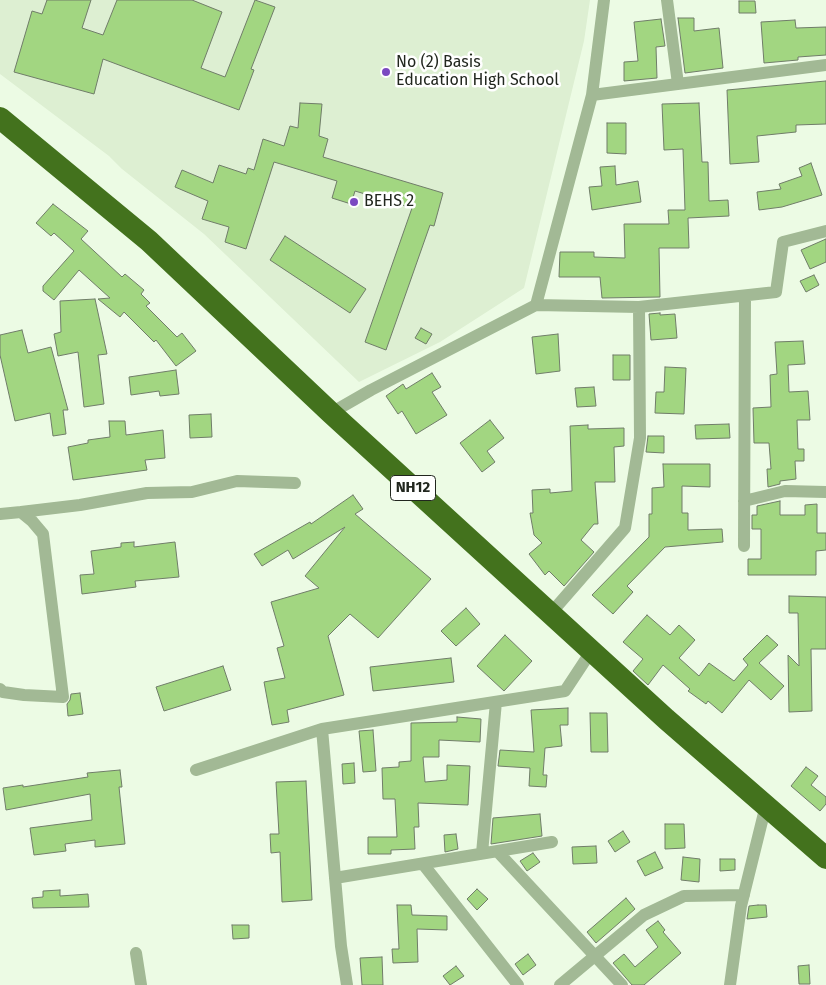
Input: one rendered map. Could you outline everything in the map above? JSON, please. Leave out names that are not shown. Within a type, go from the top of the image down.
[{"type":"highway","name":"NH12","points":[[0,118],[150,241],[332,413],[666,719],[826,858]]},
{"type":"street","points":[[536,305],[592,95],[604,0]]},
{"type":"street","points":[[667,0],[678,84]]},
{"type":"street","points":[[592,95],[826,65]]},
{"type":"street","points":[[332,413],[371,390],[536,305],[639,307],[745,297],[776,292],[783,242],[826,231]]},
{"type":"street","points":[[744,546],[745,297]]},
{"type":"street","points":[[551,613],[625,528],[640,438],[639,307]]},
{"type":"street","points":[[0,514],[80,505],[147,493],[192,492],[237,481],[295,483]]},
{"type":"street","points":[[744,501],[784,491],[826,492]]},
{"type":"street","points":[[0,688],[3,692],[24,696],[63,697],[43,534],[32,520],[21,512]]},
{"type":"street","points":[[196,770],[322,729],[565,691],[592,650]]},
{"type":"street","points":[[482,853],[496,702]]},
{"type":"street","points":[[322,729],[335,878],[347,985]]},
{"type":"street","points":[[730,985],[744,895],[766,805]]},
{"type":"street","points":[[335,878],[552,842]]},
{"type":"street","points":[[497,851],[622,985]]},
{"type":"street","points":[[423,864],[518,985]]},
{"type":"street","points":[[560,985],[644,915],[684,896],[744,895]]},
{"type":"street","points":[[136,953],[141,985]]},
{"type":"shaded area","name":"BEHS 2","points":[[0,0],[590,0],[584,41],[524,288],[440,342],[359,382],[204,234],[122,169],[109,156],[0,74]]},
{"type":"building","points":[[47,0],[91,0],[82,28],[103,35],[117,0],[192,0],[222,12],[201,68],[225,77],[255,0],[275,7],[251,69],[254,70],[239,110],[103,59],[94,94],[14,72],[32,11],[42,14]]},
{"type":"building","points":[[739,1],[755,1],[756,13],[739,13]]},
{"type":"building","points":[[678,18],[694,18],[694,31],[719,28],[723,68],[685,73]]},
{"type":"building","points":[[661,19],[665,46],[656,47],[657,78],[624,81],[624,62],[638,61],[634,22]]},
{"type":"building","points":[[795,20],[796,28],[826,27],[826,55],[798,57],[798,60],[764,63],[761,22]]},
{"type":"building","points":[[826,81],[826,124],[796,125],[796,132],[757,136],[759,162],[730,164],[727,90]]},
{"type":"building","points":[[300,103],[322,104],[319,136],[328,139],[323,157],[443,193],[434,226],[430,225],[386,350],[365,342],[412,208],[355,191],[351,204],[332,198],[337,181],[274,162],[246,249],[225,242],[229,227],[202,219],[208,201],[175,187],[182,170],[213,183],[219,165],[246,174],[248,168],[254,170],[263,139],[284,146],[290,126],[298,128]]},
{"type":"building","points":[[699,103],[702,162],[708,162],[709,201],[728,200],[729,216],[688,218],[689,248],[659,248],[660,297],[602,298],[600,277],[559,277],[560,252],[594,252],[594,257],[625,258],[624,224],[669,224],[668,210],[685,210],[683,149],[664,150],[662,104]]},
{"type":"building","points":[[607,123],[626,123],[626,154],[607,153]]},
{"type":"building","points":[[811,163],[822,195],[782,207],[759,210],[757,192],[781,189],[779,184],[802,176],[799,168]]},
{"type":"building","points":[[615,166],[616,185],[638,181],[641,202],[592,210],[589,187],[602,186],[600,167]]},
{"type":"building","points":[[53,204],[88,231],[81,239],[122,277],[125,274],[144,290],[141,294],[150,303],[146,306],[177,337],[182,333],[196,351],[176,366],[156,340],[154,342],[124,312],[120,317],[98,299],[110,298],[79,270],[54,300],[43,291],[43,286],[74,251],[54,233],[51,236],[36,223]]},
{"type":"building","points":[[285,236],[366,289],[350,313],[270,260]]},
{"type":"building","points":[[826,239],[826,262],[810,269],[801,250]]},
{"type":"building","points":[[814,275],[819,285],[806,292],[800,281]]},
{"type":"building","points":[[95,299],[107,354],[98,355],[104,404],[84,407],[78,352],[58,356],[54,334],[61,332],[60,301]]},
{"type":"building","points":[[660,313],[660,315],[675,314],[677,338],[651,340],[649,314]]},
{"type":"building","points":[[421,328],[432,334],[426,344],[415,338]]},
{"type":"building","points":[[22,330],[28,353],[51,347],[68,410],[63,410],[66,434],[53,436],[50,413],[15,421],[0,355],[0,335]]},
{"type":"building","points":[[558,334],[560,371],[536,374],[532,337]]},
{"type":"building","points":[[803,341],[805,364],[788,365],[789,392],[808,391],[810,420],[797,420],[798,449],[804,449],[804,461],[795,461],[796,479],[780,481],[780,484],[768,487],[767,469],[771,469],[769,443],[754,443],[753,408],[771,407],[770,375],[777,374],[775,342]]},
{"type":"building","points":[[613,355],[630,355],[630,380],[613,380]]},
{"type":"building","points":[[665,367],[686,368],[684,414],[655,413],[656,392],[664,392]]},
{"type":"building","points":[[176,370],[179,394],[160,396],[159,391],[131,395],[129,377]]},
{"type":"building","points":[[432,373],[441,387],[432,392],[447,415],[416,434],[402,411],[398,414],[386,396],[403,384],[406,389]]},
{"type":"building","points":[[594,387],[596,406],[577,407],[575,388]]},
{"type":"building","points":[[211,414],[212,437],[190,438],[189,415]]},
{"type":"building","points":[[490,420],[504,438],[487,451],[495,462],[482,472],[460,443]]},
{"type":"building","points":[[109,421],[125,421],[126,435],[163,430],[165,458],[145,460],[147,470],[73,480],[68,447],[88,443],[88,440],[110,437]]},
{"type":"building","points":[[729,424],[730,438],[696,439],[695,425]]},
{"type":"building","points":[[588,425],[588,429],[624,428],[624,446],[614,447],[615,482],[595,482],[598,524],[594,524],[581,540],[594,552],[564,586],[549,571],[545,575],[529,554],[542,543],[534,535],[530,513],[533,513],[532,490],[550,489],[550,493],[572,491],[570,426]]},
{"type":"building","points":[[648,436],[664,436],[664,453],[646,452]]},
{"type":"building","points":[[663,464],[710,464],[710,487],[682,486],[682,513],[688,513],[688,530],[722,529],[723,542],[665,547],[627,586],[633,592],[613,614],[592,595],[649,537],[649,514],[652,514],[652,488],[664,487]]},
{"type":"building","points":[[353,495],[363,509],[355,514],[431,579],[378,638],[350,614],[328,636],[344,695],[287,710],[289,722],[272,725],[264,682],[285,678],[277,648],[284,646],[271,602],[319,588],[305,576],[345,527],[293,559],[288,550],[262,566],[254,554],[310,522],[311,524]]},
{"type":"building","points":[[780,501],[780,515],[805,515],[805,505],[817,504],[817,533],[826,533],[826,550],[816,551],[816,575],[748,575],[748,559],[761,559],[761,529],[752,529],[752,515],[757,515],[757,506]]},
{"type":"building","points":[[134,542],[134,547],[175,542],[179,577],[135,581],[136,587],[82,594],[80,575],[94,574],[91,551],[121,547],[121,543]]},
{"type":"building","points":[[789,596],[826,597],[826,649],[811,649],[812,711],[789,712],[788,655],[799,666],[798,613],[789,613]]},
{"type":"building","points":[[466,608],[480,624],[456,646],[441,631]]},
{"type":"building","points":[[647,615],[670,635],[679,625],[695,640],[679,658],[699,676],[709,663],[734,681],[748,665],[743,659],[767,635],[778,645],[759,663],[784,686],[771,700],[749,680],[722,713],[708,701],[706,704],[688,691],[690,689],[663,665],[648,685],[633,671],[643,659],[623,642]]},
{"type":"building","points":[[505,635],[532,661],[504,691],[477,666]]},
{"type":"building","points":[[451,658],[454,682],[373,691],[370,667]]},
{"type":"building","points":[[223,666],[231,690],[164,711],[156,687]]},
{"type":"building","points":[[80,693],[83,714],[68,716],[67,704],[71,694]]},
{"type":"building","points":[[568,708],[568,725],[560,725],[562,746],[545,748],[543,775],[547,775],[546,787],[529,786],[530,768],[498,766],[500,750],[534,752],[531,710]]},
{"type":"building","points":[[590,713],[607,713],[608,752],[591,752]]},
{"type":"building","points":[[457,717],[481,719],[480,742],[439,740],[439,757],[423,757],[425,782],[447,780],[447,765],[470,766],[468,805],[418,803],[419,827],[414,827],[415,849],[391,850],[391,854],[368,854],[368,837],[397,837],[395,799],[383,799],[382,768],[399,767],[399,762],[411,761],[411,723],[457,722]]},
{"type":"building","points":[[373,730],[376,771],[363,772],[359,731]]},
{"type":"building","points":[[354,763],[355,783],[343,784],[342,764]]},
{"type":"building","points":[[806,767],[818,776],[811,785],[826,797],[826,804],[820,811],[791,786]]},
{"type":"building","points":[[120,770],[122,787],[119,787],[125,844],[95,847],[95,840],[65,844],[66,851],[34,855],[30,828],[92,820],[90,794],[6,810],[3,788],[23,785],[23,787],[88,777],[87,773]]},
{"type":"building","points":[[306,781],[312,900],[282,902],[280,852],[271,853],[270,834],[279,834],[276,782]]},
{"type":"building","points":[[540,814],[542,836],[491,844],[493,818]]},
{"type":"building","points":[[665,824],[684,824],[685,848],[665,849]]},
{"type":"building","points":[[623,831],[630,842],[615,852],[608,841]]},
{"type":"building","points":[[456,834],[458,849],[445,852],[444,835]]},
{"type":"building","points":[[596,846],[597,863],[573,864],[572,847]]},
{"type":"building","points":[[655,852],[663,868],[645,876],[637,861]]},
{"type":"building","points":[[533,853],[540,862],[527,871],[520,861]]},
{"type":"building","points":[[683,857],[700,859],[699,882],[681,880]]},
{"type":"building","points":[[720,859],[735,859],[735,870],[720,871]]},
{"type":"building","points":[[477,889],[488,899],[477,910],[467,899]]},
{"type":"building","points":[[60,890],[60,896],[88,894],[89,907],[33,908],[32,898],[43,897],[43,891]]},
{"type":"building","points":[[626,898],[635,909],[596,943],[587,932]]},
{"type":"building","points":[[397,905],[411,905],[412,915],[447,916],[447,930],[417,929],[418,962],[393,963],[392,949],[399,949]]},
{"type":"building","points":[[766,905],[767,917],[747,919],[749,906]]},
{"type":"building","points":[[658,921],[665,930],[663,932],[681,953],[644,985],[632,985],[613,963],[624,954],[635,967],[658,947],[646,930]]},
{"type":"building","points":[[232,925],[249,925],[249,938],[233,939]]},
{"type":"building","points":[[528,954],[536,965],[523,975],[515,964]]},
{"type":"building","points":[[382,957],[383,985],[362,985],[360,958]]},
{"type":"building","points":[[809,965],[810,984],[799,984],[798,966]]},
{"type":"building","points":[[456,966],[464,976],[450,985],[443,976]]},
{"type":"place","name":"No (2) Basis Education High School","points":[[386,72]]},
{"type":"place","name":"BEHS 2","points":[[354,202]]}]
